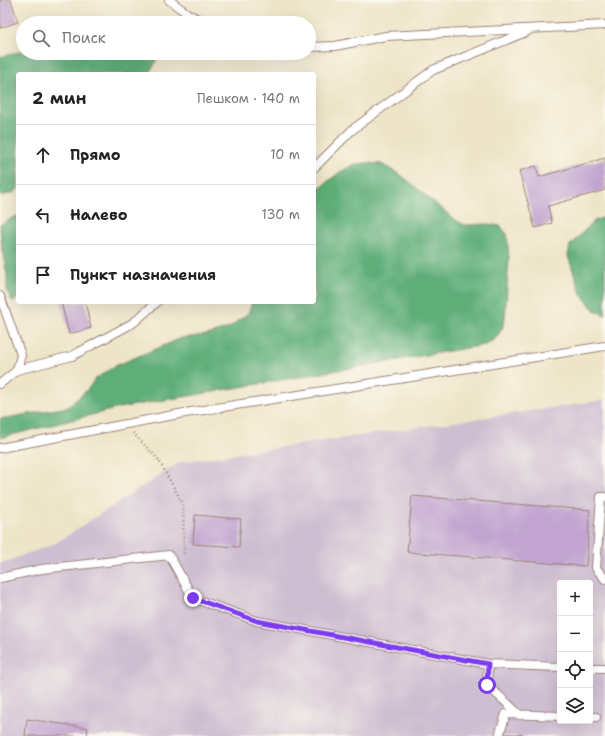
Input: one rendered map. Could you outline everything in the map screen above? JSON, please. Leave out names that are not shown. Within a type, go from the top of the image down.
[{"type":"lane","points":[[169,0],[192,16]]},
{"type":"lane","points":[[316,47],[335,46],[386,36],[605,26]]},
{"type":"lane","points":[[316,166],[352,130],[433,70],[533,29]]},
{"type":"lane","points":[[0,296],[21,355],[17,370]]},
{"type":"lane","points":[[0,384],[17,370],[72,356],[133,323],[155,304]]},
{"type":"lane","points":[[0,448],[179,414],[605,346]]},
{"type":"lane","points":[[605,497],[601,497],[596,568],[605,579]]},
{"type":"lane","points":[[0,578],[42,569],[169,555],[193,598],[257,621],[488,664],[557,667]]},
{"type":"lane","points":[[488,664],[487,685],[520,715]]},
{"type":"lane","points":[[593,668],[605,668]]},
{"type":"lane","points":[[499,736],[506,714],[557,716]]},
{"type":"path","points":[[124,424],[158,458],[183,504],[184,556]]},
{"type":"shaded area","points":[[605,400],[605,736],[0,736],[0,564],[56,543],[180,462]]},
{"type":"green space","points":[[16,53],[16,60],[156,60],[156,62],[149,72],[16,72],[16,191],[13,193],[0,196],[0,57]]},
{"type":"green space","points":[[355,164],[381,164],[401,175],[455,220],[465,225],[488,224],[500,226],[507,234],[509,258],[505,318],[502,329],[495,339],[485,345],[119,408],[0,438],[0,419],[68,407],[88,389],[95,379],[115,366],[182,338],[207,335],[229,328],[248,313],[251,304],[316,304],[316,190],[340,172]]},
{"type":"green space","points":[[16,216],[16,300],[13,302],[7,291],[7,274],[2,250],[0,225]]},
{"type":"green space","points":[[605,217],[605,315],[595,311],[581,294],[568,256],[570,245],[594,221]]},
{"type":"building","points":[[0,0],[11,0],[16,16],[16,23],[0,28]]},
{"type":"building","points":[[605,158],[605,190],[548,206],[552,223],[535,228],[519,171],[536,166],[539,177]]},
{"type":"building","points":[[62,304],[85,304],[91,328],[69,334]]},
{"type":"building","points":[[412,496],[590,510],[586,566],[407,552]]},
{"type":"building","points":[[195,515],[241,519],[239,547],[193,544]]},
{"type":"building","points":[[27,719],[88,728],[87,736],[25,736]]},
{"type":"building","points":[[503,733],[527,735],[527,736],[503,736]]},
{"type":"route","points":[[193,598],[257,621],[488,664],[487,685]]}]
